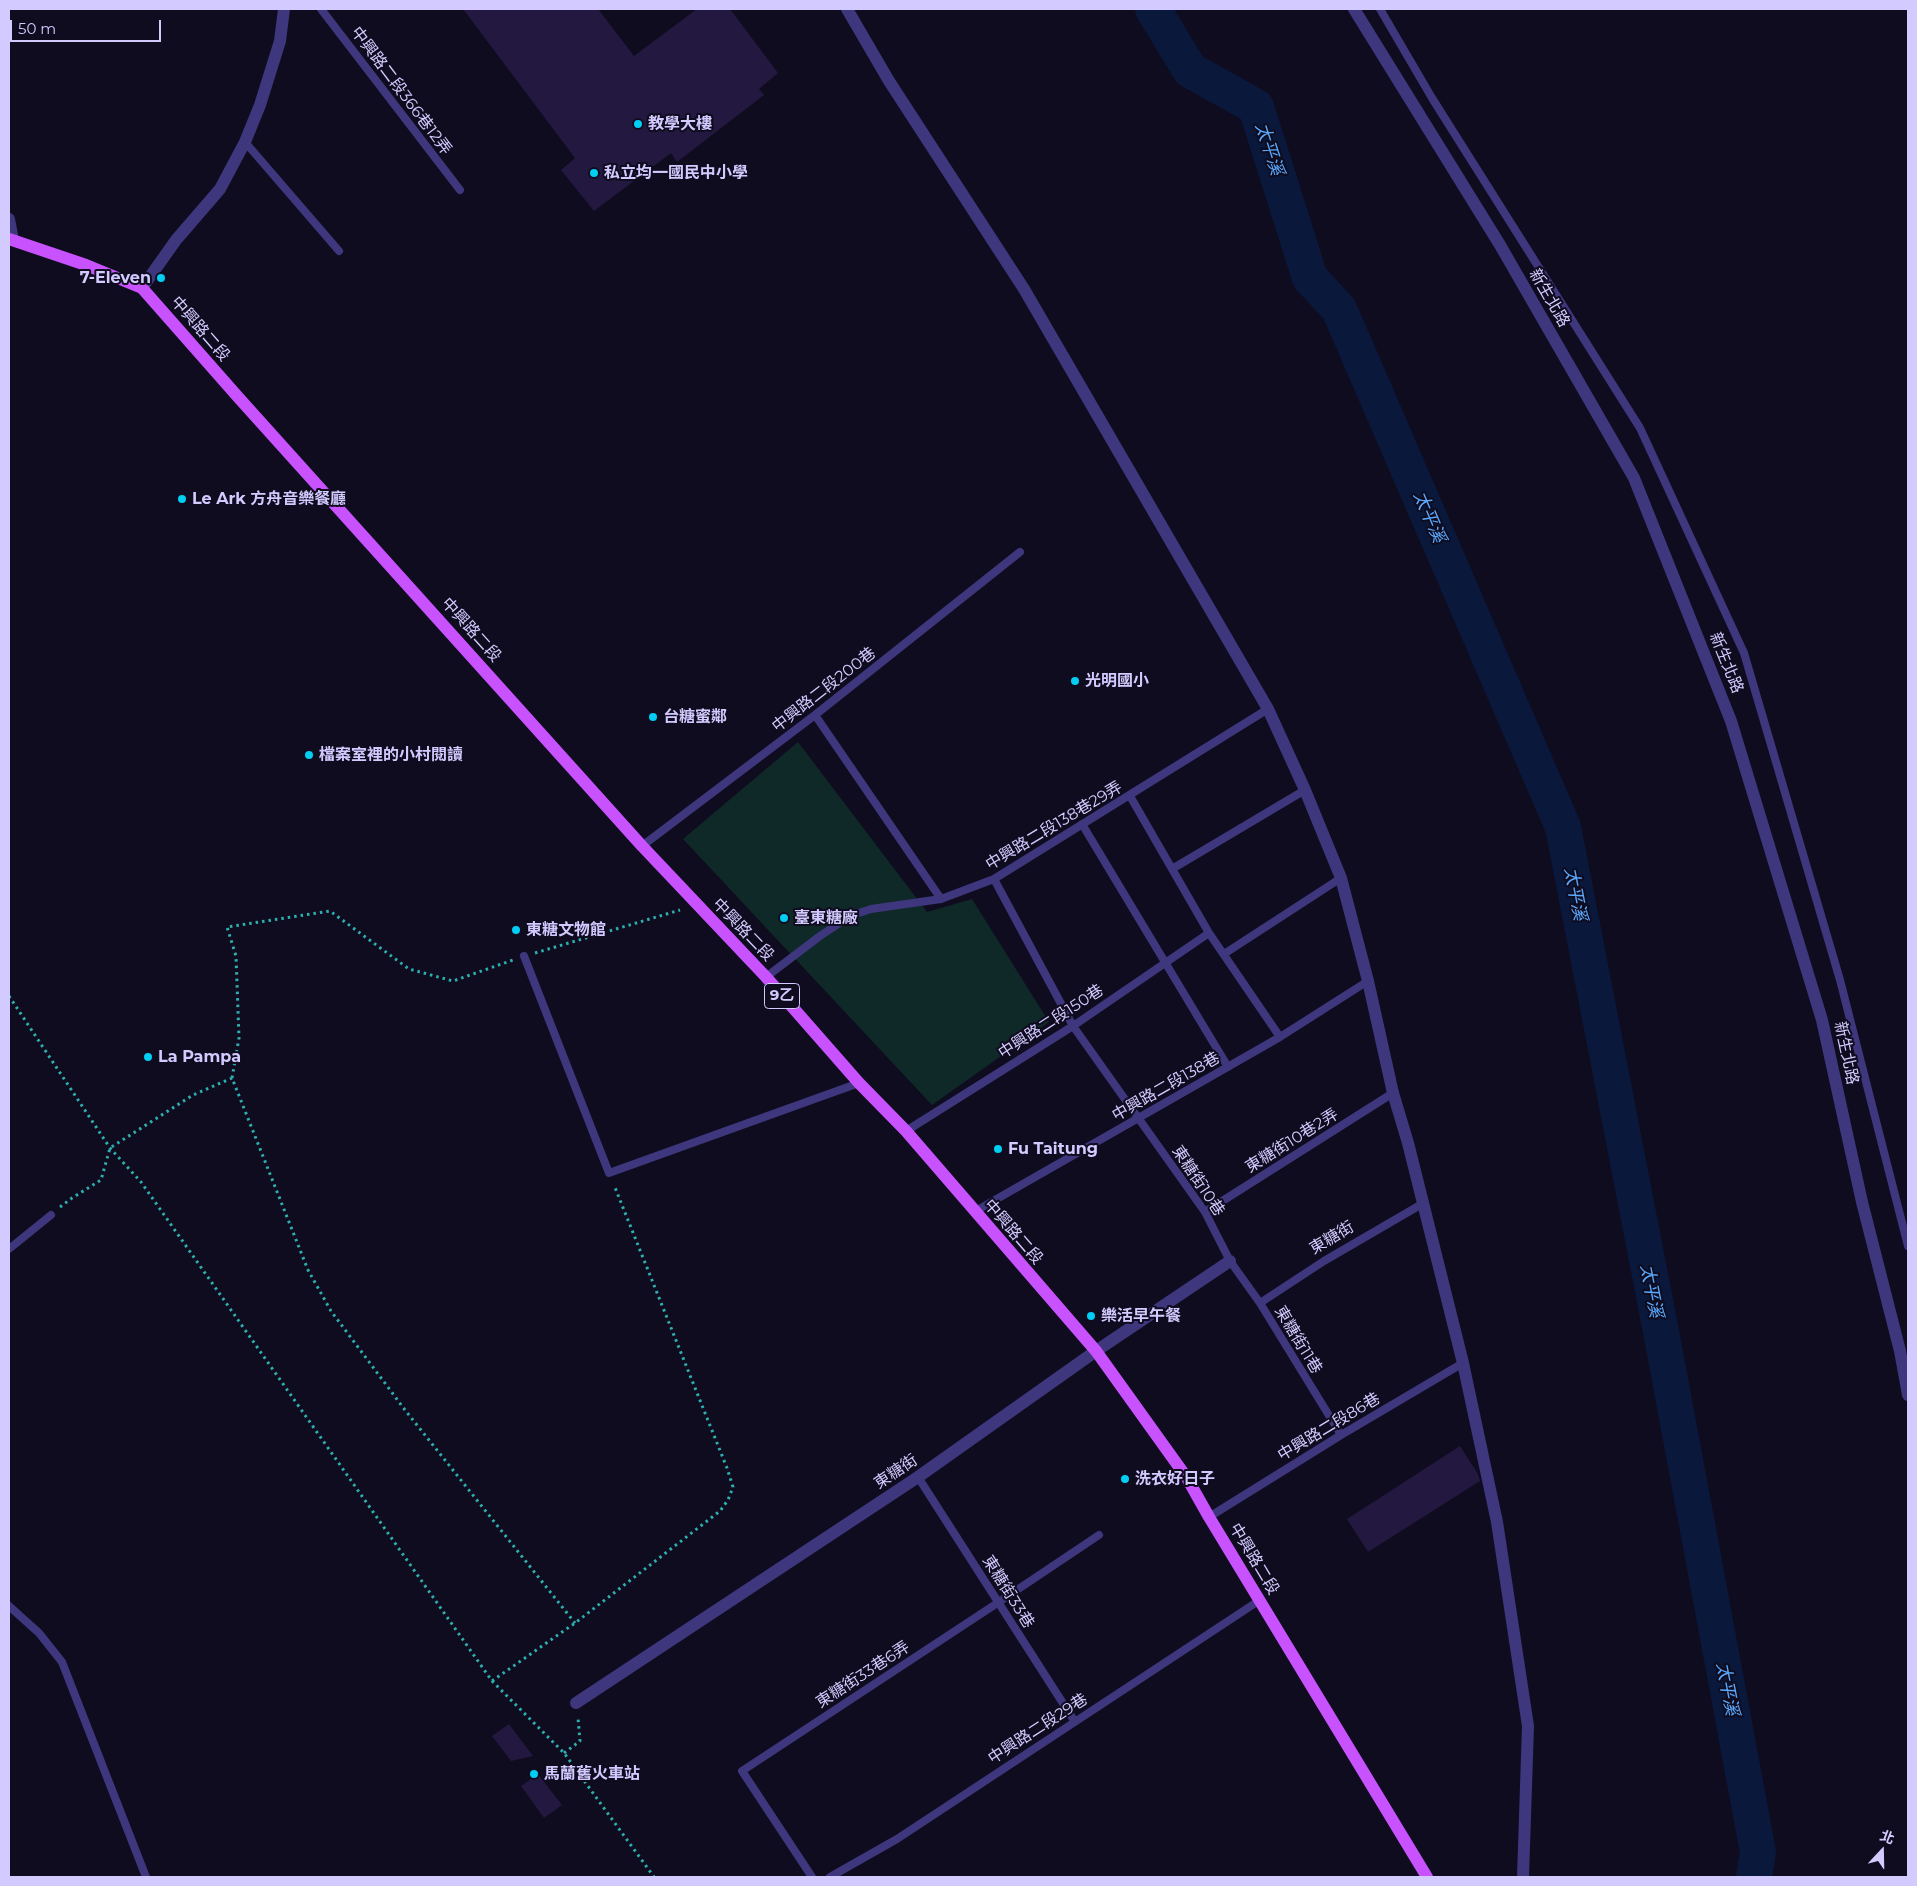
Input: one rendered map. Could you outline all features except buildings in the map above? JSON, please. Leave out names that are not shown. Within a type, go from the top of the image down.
[{"type":"main road","name":"中興路二段","points":[[11,240],[86,265],[142,288],[238,398],[642,846],[766,977],[859,1083],[906,1131],[1096,1351],[1188,1478],[1209,1518],[1427,1877]]},
{"type":"street","points":[[142,288],[176,240],[220,189],[245,142],[260,104],[280,41],[284,9]]},
{"type":"street","points":[[847,9],[889,81],[1024,288],[1268,709],[1305,790],[1341,878],[1368,981],[1393,1093],[1408,1143],[1463,1363],[1497,1522],[1528,1726],[1523,1877]]},
{"type":"street","name":"新生北路","points":[[1354,9],[1500,245],[1634,478],[1732,721],[1822,1020],[1862,1202],[1900,1351],[1908,1395]]},
{"type":"street","points":[[9,219],[11,240]]},
{"type":"street","name":"東糖街","points":[[576,1703],[600,1685],[918,1477],[1096,1351],[1230,1261]]},
{"type":"lane","name":"中興路二段366巷12弄","points":[[321,9],[460,190]]},
{"type":"lane","points":[[1380,9],[1432,98],[1640,428],[1744,653],[1840,980],[1908,1246]]},
{"type":"lane","points":[[245,142],[339,251]]},
{"type":"lane","name":"中興路二段200巷","points":[[642,846],[815,715],[1020,552]]},
{"type":"lane","name":"中興路二段138巷29弄","points":[[766,977],[850,916],[871,909],[941,899],[994,880],[1268,709]]},
{"type":"lane","points":[[815,715],[941,899]]},
{"type":"lane","points":[[1172,869],[1305,790]]},
{"type":"lane","points":[[1130,796],[1209,933],[1280,1037]]},
{"type":"lane","points":[[1082,824],[1228,1067]]},
{"type":"lane","points":[[1224,954],[1341,878]]},
{"type":"lane","name":"東糖街10巷","points":[[994,880],[1073,1026],[1205,1212],[1230,1261]]},
{"type":"lane","name":"中興路二段150巷","points":[[906,1131],[1073,1026],[1165,965],[1209,933]]},
{"type":"lane","points":[[524,956],[609,1173],[859,1083]]},
{"type":"lane","name":"中興路二段138巷","points":[[974,1212],[1280,1037],[1368,981]]},
{"type":"lane","name":"東糖街10巷2弄","points":[[1205,1212],[1393,1093]]},
{"type":"lane","name":"東糖街","points":[[1260,1303],[1324,1261],[1422,1204]]},
{"type":"lane","points":[[9,1249],[51,1215]]},
{"type":"lane","name":"東糖街11巷","points":[[1230,1261],[1260,1303],[1341,1435]]},
{"type":"lane","name":"中興路二段86巷","points":[[1209,1518],[1341,1435],[1463,1363]]},
{"type":"lane","name":"東糖街33巷","points":[[918,1477],[1075,1722]]},
{"type":"lane","name":"東糖街33巷6弄","points":[[812,1877],[742,1771],[1099,1535]]},
{"type":"lane","name":"中興路二段29巷","points":[[830,1877],[897,1838],[1260,1600]]},
{"type":"lane","points":[[9,1606],[39,1633],[62,1662],[146,1877]]},
{"type":"path","points":[[575,1624],[405,1410],[331,1311],[308,1270],[232,1078],[239,1038],[236,956],[227,927],[330,911],[409,969],[453,981],[524,956],[697,905]]},
{"type":"path","points":[[9,996],[110,1148],[141,1182],[492,1681],[564,1753],[654,1877]]},
{"type":"path","points":[[51,1215],[72,1198],[101,1180],[110,1148],[193,1095],[232,1078]]},
{"type":"path","points":[[492,1681],[575,1624],[720,1511],[728,1500],[733,1487],[609,1173]]},
{"type":"path","points":[[564,1753],[580,1741],[576,1703]]},
{"type":"green space","points":[[798,742],[927,912],[972,899],[1049,1022],[932,1105],[683,839]]},
{"type":"waterway","name":"太平溪","points":[[1153,9],[1190,70],[1256,107],[1310,278],[1339,309],[1563,827],[1663,1342],[1758,1852],[1754,1877]]},
{"type":"place","name":"教學大樓","points":[[638,124]]},
{"type":"place","name":"私立均一國民中小學","points":[[594,173]]},
{"type":"place","name":"7-Eleven","points":[[161,278]]},
{"type":"place","name":"Le Ark 方舟音樂餐廳","points":[[182,499]]},
{"type":"place","name":"光明國小","points":[[1075,681]]},
{"type":"place","name":"台糖蜜鄰","points":[[653,717]]},
{"type":"place","name":"檔案室裡的小村閱讀","points":[[309,755]]},
{"type":"place","name":"臺東糖廠","points":[[784,918]]},
{"type":"place","name":"東糖文物館","points":[[516,930]]},
{"type":"place","name":"La Pampa","points":[[148,1057]]},
{"type":"place","name":"Fu Taitung","points":[[998,1149]]},
{"type":"place","name":"樂活早午餐","points":[[1091,1316]]},
{"type":"place","name":"洗衣好日子","points":[[1125,1479]]},
{"type":"place","name":"馬蘭舊火車站","points":[[534,1774]]}]
